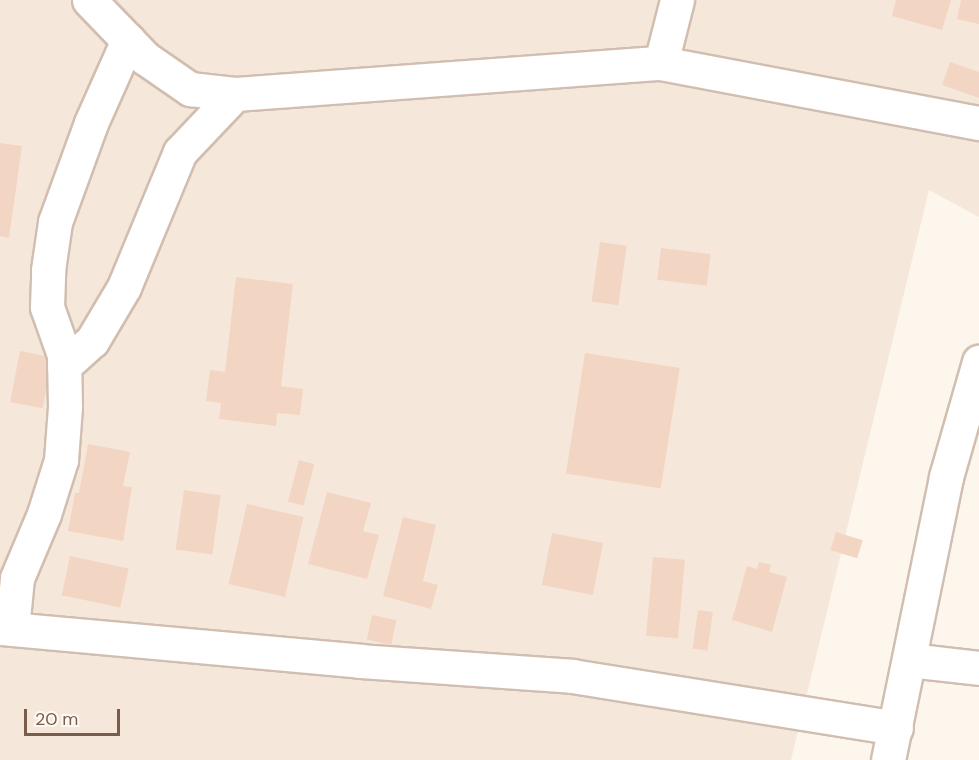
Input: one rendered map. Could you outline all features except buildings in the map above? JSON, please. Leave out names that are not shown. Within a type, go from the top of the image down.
[{"type":"street","points":[[89,0],[145,58],[190,90],[235,94],[661,63],[979,123]]},
{"type":"street","points":[[661,63],[677,0]]},
{"type":"street","points":[[128,40],[91,123],[55,222],[48,270],[47,307],[64,355],[65,407],[61,460],[44,514],[16,578],[6,629],[360,661],[572,676],[896,728]]},
{"type":"street","points":[[64,366],[92,341],[124,287],[180,152],[235,94]]},
{"type":"street","points":[[888,760],[946,477],[979,362]]},
{"type":"street","points":[[909,660],[979,668]]},
{"type":"shaded area","points":[[0,0],[979,0],[979,217],[929,190],[791,760],[0,760]]}]
